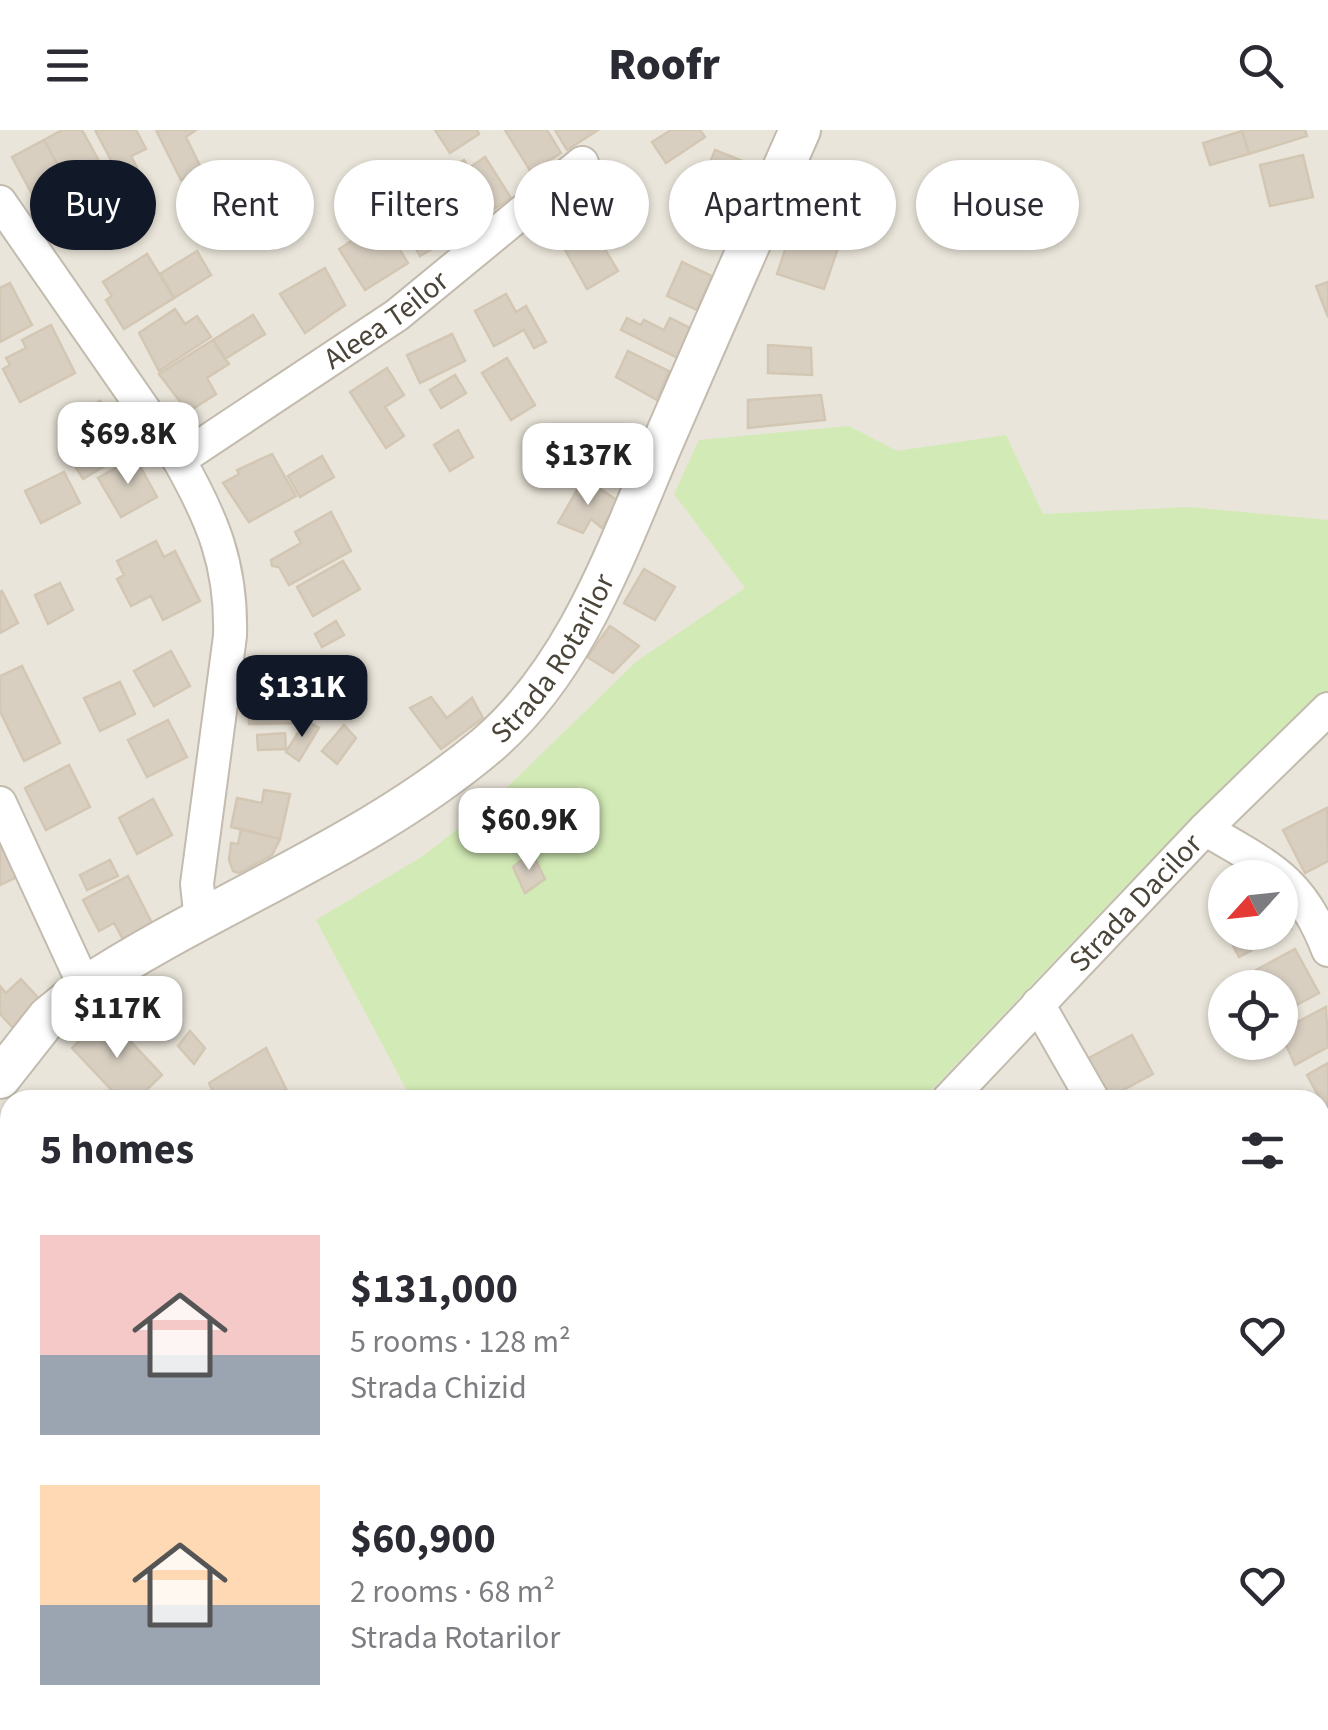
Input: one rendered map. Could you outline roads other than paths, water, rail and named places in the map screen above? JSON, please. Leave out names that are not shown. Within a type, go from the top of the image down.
[{"type":"street","name":"Strada Rotarilor","points":[[0,1078],[48,1017],[85,987],[447,777],[489,743],[534,695],[570,643],[600,586],[800,130]]},
{"type":"street","points":[[0,202],[178,460],[210,522],[225,564],[231,598],[230,636],[198,884],[200,922]]},
{"type":"street","name":"Aleea Teilor","points":[[178,460],[397,315],[514,219]]},
{"type":"street","name":"Strada Dacilor","points":[[957,1090],[1205,829],[1328,709]]},
{"type":"street","points":[[0,803],[85,987]]},
{"type":"street","points":[[1205,829],[1285,877],[1302,898],[1328,950]]},
{"type":"street","points":[[1038,1004],[1087,1090]]}]
